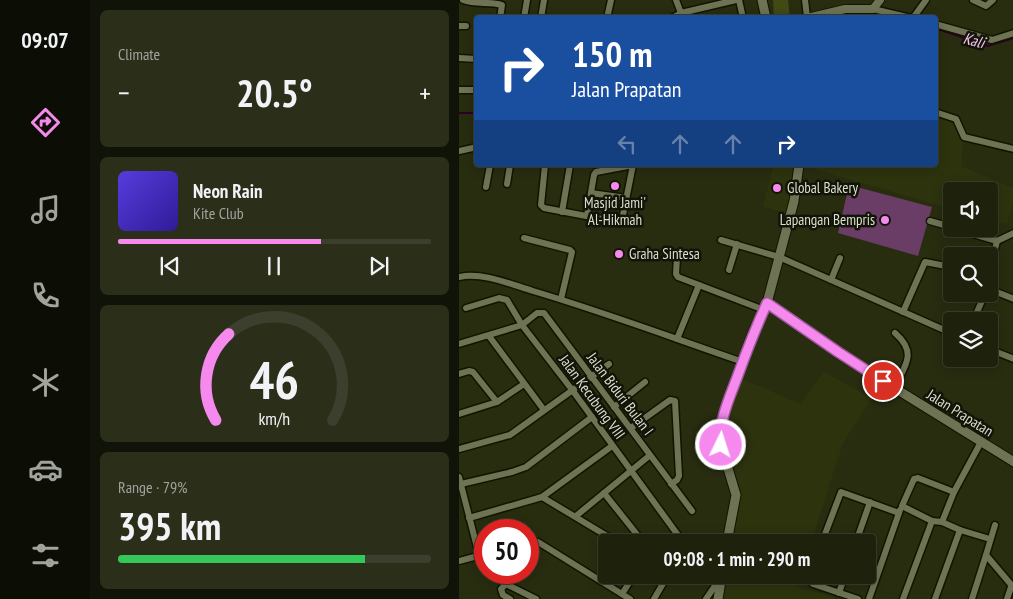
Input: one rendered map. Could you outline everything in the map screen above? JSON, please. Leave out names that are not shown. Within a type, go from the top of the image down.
[{"type":"main road","points":[[762,0],[765,15]]},
{"type":"main road","points":[[728,534],[736,494],[721,445],[721,428],[752,335],[766,306],[794,201],[799,167]]},
{"type":"main road","name":"Jalan Prapatan","points":[[766,306],[1013,462]]},
{"type":"main road","points":[[718,599],[721,584]]},
{"type":"street","points":[[463,0],[472,3],[490,2],[503,5],[501,15]]},
{"type":"street","points":[[524,15],[527,0]]},
{"type":"street","points":[[542,15],[544,0]]},
{"type":"street","points":[[608,15],[611,0]]},
{"type":"street","points":[[676,0],[681,13]]},
{"type":"street","points":[[677,15],[737,0],[742,15]]},
{"type":"street","points":[[805,0],[807,15]]},
{"type":"street","points":[[873,9],[880,0]]},
{"type":"street","points":[[914,15],[926,0]]},
{"type":"street","points":[[973,0],[986,6],[993,0]]},
{"type":"street","points":[[840,14],[855,8],[873,9],[899,15]]},
{"type":"street","points":[[938,25],[992,40],[1013,32]]},
{"type":"street","points":[[459,58],[474,59]]},
{"type":"street","points":[[459,90],[474,90]]},
{"type":"street","points":[[938,113],[956,119],[961,134],[968,139],[1013,149]]},
{"type":"street","points":[[459,151],[474,148]]},
{"type":"street","points":[[486,187],[490,167]]},
{"type":"street","points":[[507,184],[510,167]]},
{"type":"street","points":[[545,167],[541,206],[562,212],[621,222],[633,167]]},
{"type":"street","points":[[562,212],[570,167]]},
{"type":"street","points":[[587,216],[597,172],[623,167]]},
{"type":"street","points":[[591,193],[626,198]]},
{"type":"street","points":[[929,220],[943,224]]},
{"type":"street","points":[[983,237],[997,241],[1013,233]]},
{"type":"street","points":[[524,238],[572,252],[561,299]]},
{"type":"street","points":[[721,240],[779,257],[943,330]]},
{"type":"street","points":[[996,247],[997,241]]},
{"type":"street","points":[[729,270],[737,244]]},
{"type":"street","points":[[677,257],[678,277],[699,286],[766,306]]},
{"type":"street","points":[[831,280],[840,258]]},
{"type":"street","points":[[903,312],[925,262],[943,265]]},
{"type":"street","points":[[459,277],[468,276],[499,280],[561,299],[743,362]]},
{"type":"street","points":[[677,339],[699,286]]},
{"type":"street","points":[[998,293],[1013,299]]},
{"type":"street","name":"Jalan Kecubung VIII","points":[[466,308],[503,299],[507,300],[522,325],[573,391],[677,534]]},
{"type":"street","name":"Jalan Biduri Bulan I","points":[[522,325],[537,313],[543,313],[631,428],[649,456],[691,511]]},
{"type":"street","points":[[459,344],[522,325]]},
{"type":"street","points":[[894,388],[909,356],[906,344],[895,333]]},
{"type":"street","points":[[489,336],[543,410]]},
{"type":"street","points":[[998,353],[1013,359]]},
{"type":"street","points":[[459,448],[510,435],[609,364]]},
{"type":"street","points":[[459,374],[469,371],[473,372],[497,402]]},
{"type":"street","points":[[614,407],[645,382]]},
{"type":"street","points":[[459,414],[497,402],[524,384]]},
{"type":"street","points":[[631,428],[670,400],[675,401],[679,476],[671,484]]},
{"type":"street","points":[[474,532],[460,480],[513,472],[526,467],[592,417]]},
{"type":"street","points":[[941,522],[954,492],[981,442]]},
{"type":"street","points":[[469,518],[542,497],[612,446]]},
{"type":"street","points":[[575,516],[649,456]]},
{"type":"street","points":[[869,599],[899,513],[916,478],[954,492]]},
{"type":"street","points":[[826,534],[841,492],[899,513]]},
{"type":"street","points":[[604,494],[636,534]]},
{"type":"street","points":[[542,497],[604,534]]},
{"type":"street","points":[[859,534],[870,502]]},
{"type":"street","points":[[902,506],[932,521],[941,522],[990,539]]},
{"type":"street","points":[[903,599],[932,521]]},
{"type":"street","points":[[972,599],[995,526]]},
{"type":"street","points":[[935,599],[960,530]]},
{"type":"street","points":[[539,543],[630,599]]},
{"type":"street","points":[[459,561],[474,556]]},
{"type":"street","points":[[986,556],[1012,587],[1007,599]]},
{"type":"street","points":[[511,599],[503,595],[501,589],[503,585],[510,584],[536,599]]},
{"type":"street","points":[[622,594],[629,584]]},
{"type":"street","points":[[654,599],[663,584]]},
{"type":"street","points":[[706,599],[716,584]]},
{"type":"street","points":[[813,584],[857,599]]},
{"type":"street","points":[[839,593],[842,584]]},
{"type":"shaded area","points":[[938,117],[954,122],[963,141],[961,166],[1013,188],[1013,203],[1007,224],[998,222],[998,182],[943,182],[943,207],[808,167],[938,167]]},
{"type":"shaded area","points":[[773,167],[795,167],[787,214],[763,206]]},
{"type":"shaded area","name":"Lapangan Bempris","points":[[849,185],[932,207],[918,256],[838,233]]},
{"type":"shaded area","points":[[824,372],[872,398],[843,443],[814,534],[730,534],[737,494],[721,445],[735,376],[801,404]]},
{"type":"shaded area","points":[[720,584],[798,584],[797,587],[834,597],[833,599],[718,599]]},
{"type":"building","points":[[773,0],[788,0],[790,15],[774,15]]},
{"type":"waterway","name":"Kali","points":[[938,29],[988,46],[1014,38]]},
{"type":"waterway","name":"Kali","points":[[459,113],[474,113]]},
{"type":"place","name":"Masjid Jami' Al-Hikmah","points":[[615,186]]},
{"type":"place","name":"Global Bakery","points":[[777,188]]},
{"type":"place","name":"Lapangan Bempris","points":[[885,220]]},
{"type":"place","name":"Graha Sintesa","points":[[619,254]]},
{"type":"route","points":[[721,445],[721,428],[726,409],[752,335],[767,303],[883,381]]}]
